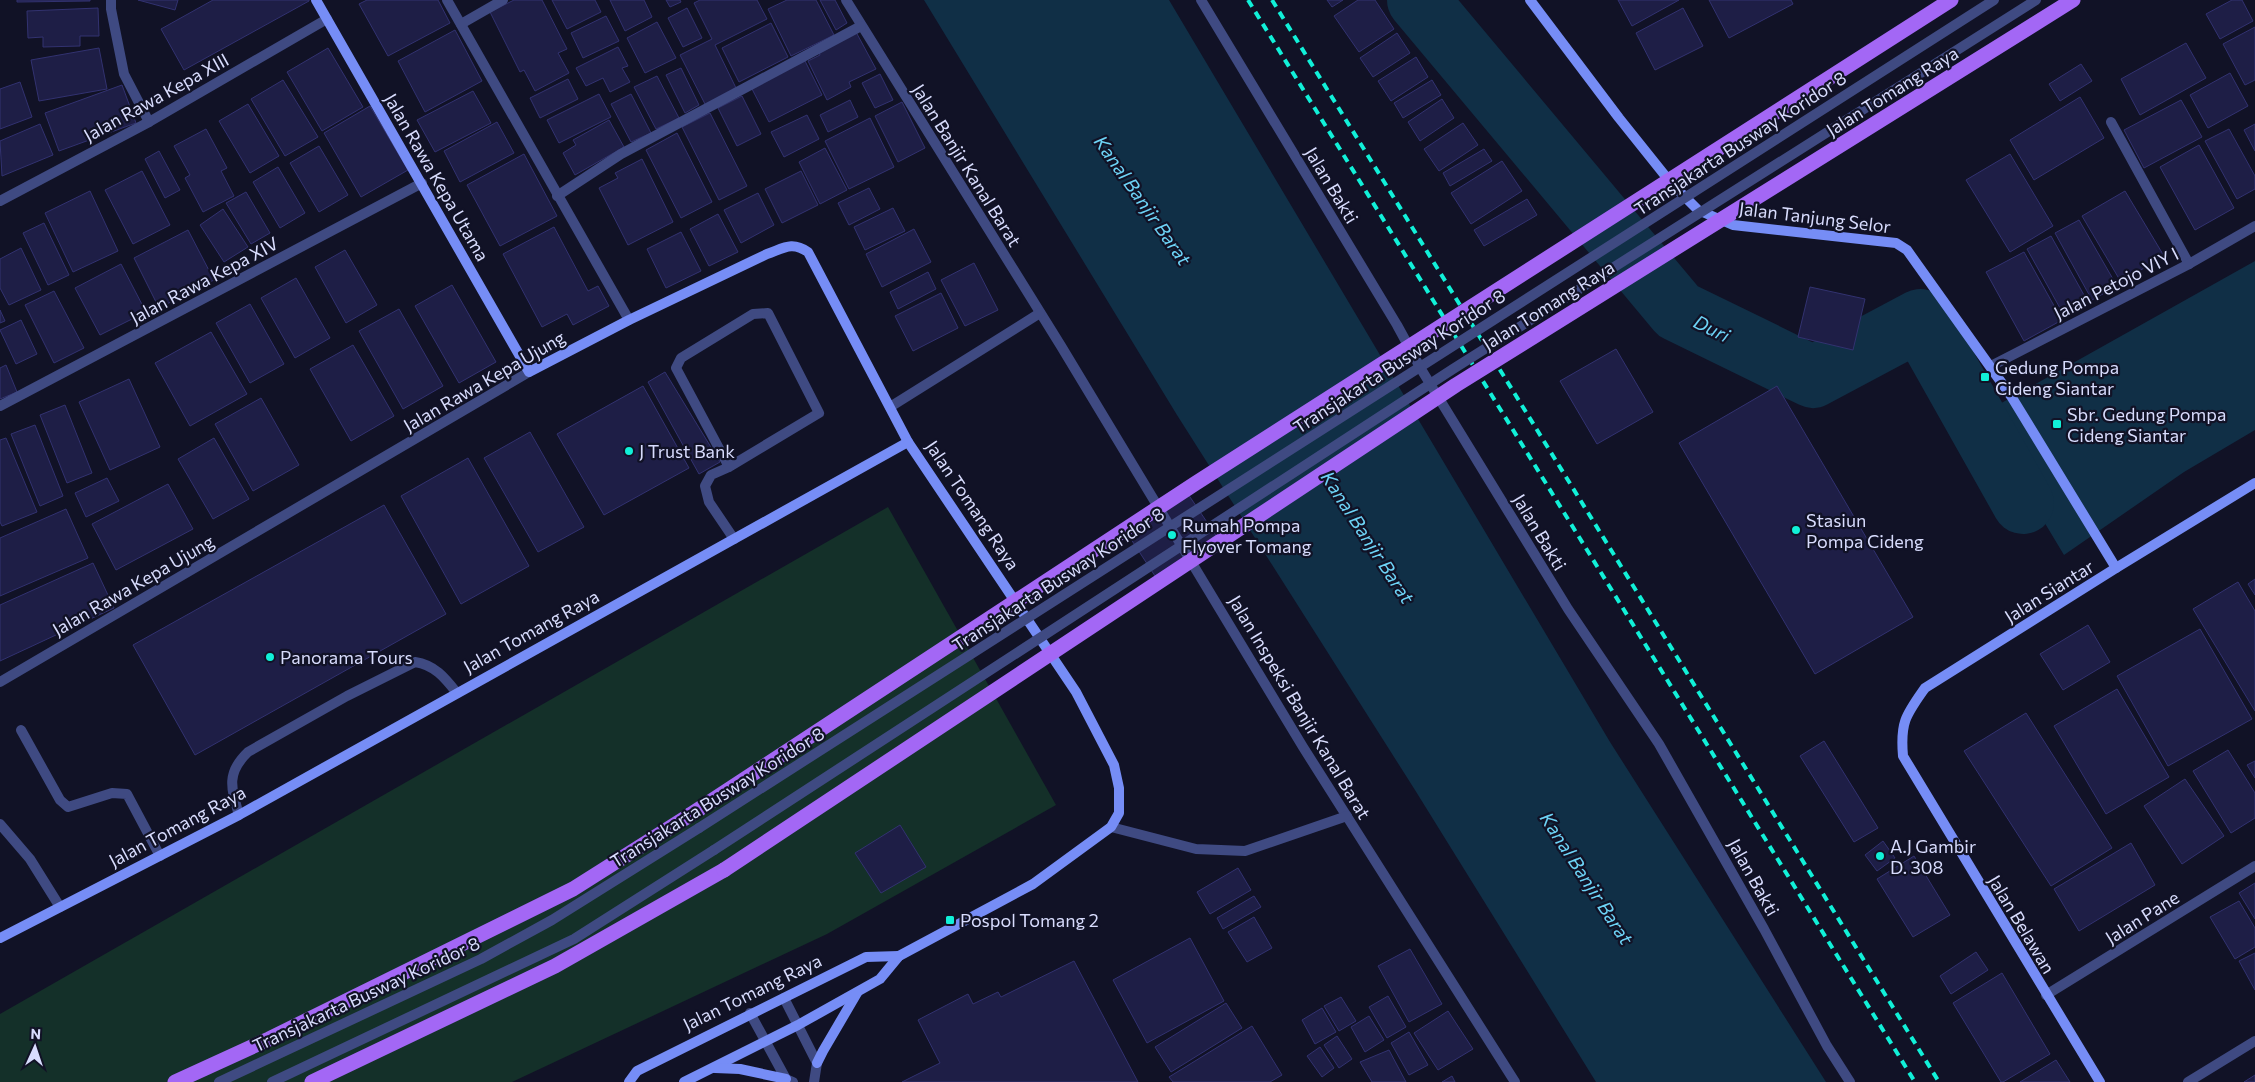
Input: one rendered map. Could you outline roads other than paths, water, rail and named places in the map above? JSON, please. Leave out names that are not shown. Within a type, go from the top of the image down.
[{"type":"main road","points":[[175,1082],[268,1039],[573,889],[690,815],[1213,472],[1951,0]]},
{"type":"main road","name":"Jalan Tomang Raya","points":[[312,1082],[555,966],[724,870],[1456,385],[2073,0]]},
{"type":"street","points":[[111,0],[111,9],[124,74],[149,122]]},
{"type":"street","name":"Jalan Rawa Kepa Utama","points":[[316,0],[529,372]]},
{"type":"street","points":[[447,0],[628,320]]},
{"type":"street","points":[[461,24],[503,0]]},
{"type":"street","name":"Jalan Banjir Kanal Barat","points":[[846,0],[1061,346]]},
{"type":"street","name":"Jalan Bakti","points":[[1201,0],[1397,325],[1420,369],[1568,609],[1659,744],[1827,1046],[1850,1082]]},
{"type":"street","name":"Jalan Tanjung Selor","points":[[1530,0],[1619,118],[1671,183],[1698,210],[1733,225],[1896,243],[1907,250],[1991,366],[2116,568]]},
{"type":"street","name":"Transjakarta Busway Koridor 8","points":[[219,1082],[481,959],[552,920],[699,828],[1994,0]]},
{"type":"street","name":"Transjakarta Busway Koridor 8","points":[[272,1082],[574,939],[714,850],[1445,374],[2036,0]]},
{"type":"street","name":"Jalan Rawa Kepa XIII","points":[[0,201],[149,122],[327,19]]},
{"type":"street","points":[[557,196],[621,154],[862,26]]},
{"type":"street","points":[[2111,122],[2189,264]]},
{"type":"street","name":"Jalan Rawa Kepa XIV","points":[[0,406],[422,183]]},
{"type":"street","name":"Jalan Petojo VIY I","points":[[1991,366],[2189,264],[2255,226]]},
{"type":"street","name":"Jalan Rawa Kepa Ujung","points":[[0,682],[529,372],[628,320],[767,254],[788,246],[799,246],[808,252],[908,442]]},
{"type":"street","points":[[729,467],[676,368],[682,358],[753,314],[768,313],[819,413],[729,467],[711,475],[704,486],[709,502],[734,539]]},
{"type":"street","points":[[890,406],[1040,313]]},
{"type":"street","name":"Jalan Inspeksi Banjir Kanal Barat","points":[[1061,346],[1347,816],[1515,1082]]},
{"type":"street","name":"Jalan Tomang Raya","points":[[0,938],[239,815],[908,442],[1076,692],[1114,765],[1119,788],[1119,813],[1112,827],[1033,884],[899,956],[880,979],[798,1025],[684,1082]]},
{"type":"street","name":"Jalan Siantar","points":[[1903,756],[1901,734],[1907,715],[1925,688],[2255,483]]},
{"type":"street","points":[[239,815],[231,788],[237,762],[248,752],[347,696],[415,662],[431,666],[444,677],[457,693]]},
{"type":"street","points":[[21,730],[64,804],[68,807],[112,793],[127,794],[160,856]]},
{"type":"street","name":"Jalan Belawan","points":[[1903,756],[2100,1082]]},
{"type":"street","points":[[1112,827],[1196,849],[1245,851],[1347,816]]},
{"type":"street","points":[[0,824],[30,859],[60,907]]},
{"type":"street","name":"Jalan Pane","points":[[2046,995],[2255,866]]},
{"type":"street","name":"Jalan Tomang Raya","points":[[629,1082],[637,1071],[750,1013],[866,957],[899,956]]},
{"type":"street","points":[[814,1082],[817,1064],[823,1050],[857,992]]},
{"type":"street","points":[[784,998],[817,1064]]},
{"type":"street","points":[[750,1013],[790,1080]]},
{"type":"street","points":[[2188,1082],[2255,1041]]},
{"type":"street","points":[[714,1068],[740,1069],[790,1080]]},
{"type":"water","name":"Kanal Banjir Barat","points":[[924,0],[1169,0],[1610,742],[1826,1082],[1596,1082],[1415,790],[1177,415]]},
{"type":"water","points":[[2255,261],[2255,430],[2184,472],[2064,555],[1980,415]]},
{"type":"waterway","name":"Duri","points":[[1418,0],[1678,311],[1813,377],[1920,320],[2023,503]]},
{"type":"railway","points":[[1248,0],[1915,1082]]},
{"type":"railway","points":[[1272,0],[1939,1082]]},
{"type":"place","name":"Gedung Pompa Cideng Siantar","points":[[1985,377]]},
{"type":"place","name":"Sbr. Gedung Pompa Cideng Siantar","points":[[2057,424]]},
{"type":"place","name":"J Trust Bank","points":[[629,451]]},
{"type":"place","name":"Stasiun Pompa Cideng","points":[[1796,530]]},
{"type":"place","name":"Rumah Pompa Flyover Tomang","points":[[1172,535]]},
{"type":"place","name":"Panorama Tours","points":[[270,657]]},
{"type":"place","name":"A.J Gambir D. 308","points":[[1880,856]]},
{"type":"place","name":"Pospol Tomang 2","points":[[950,920]]}]
